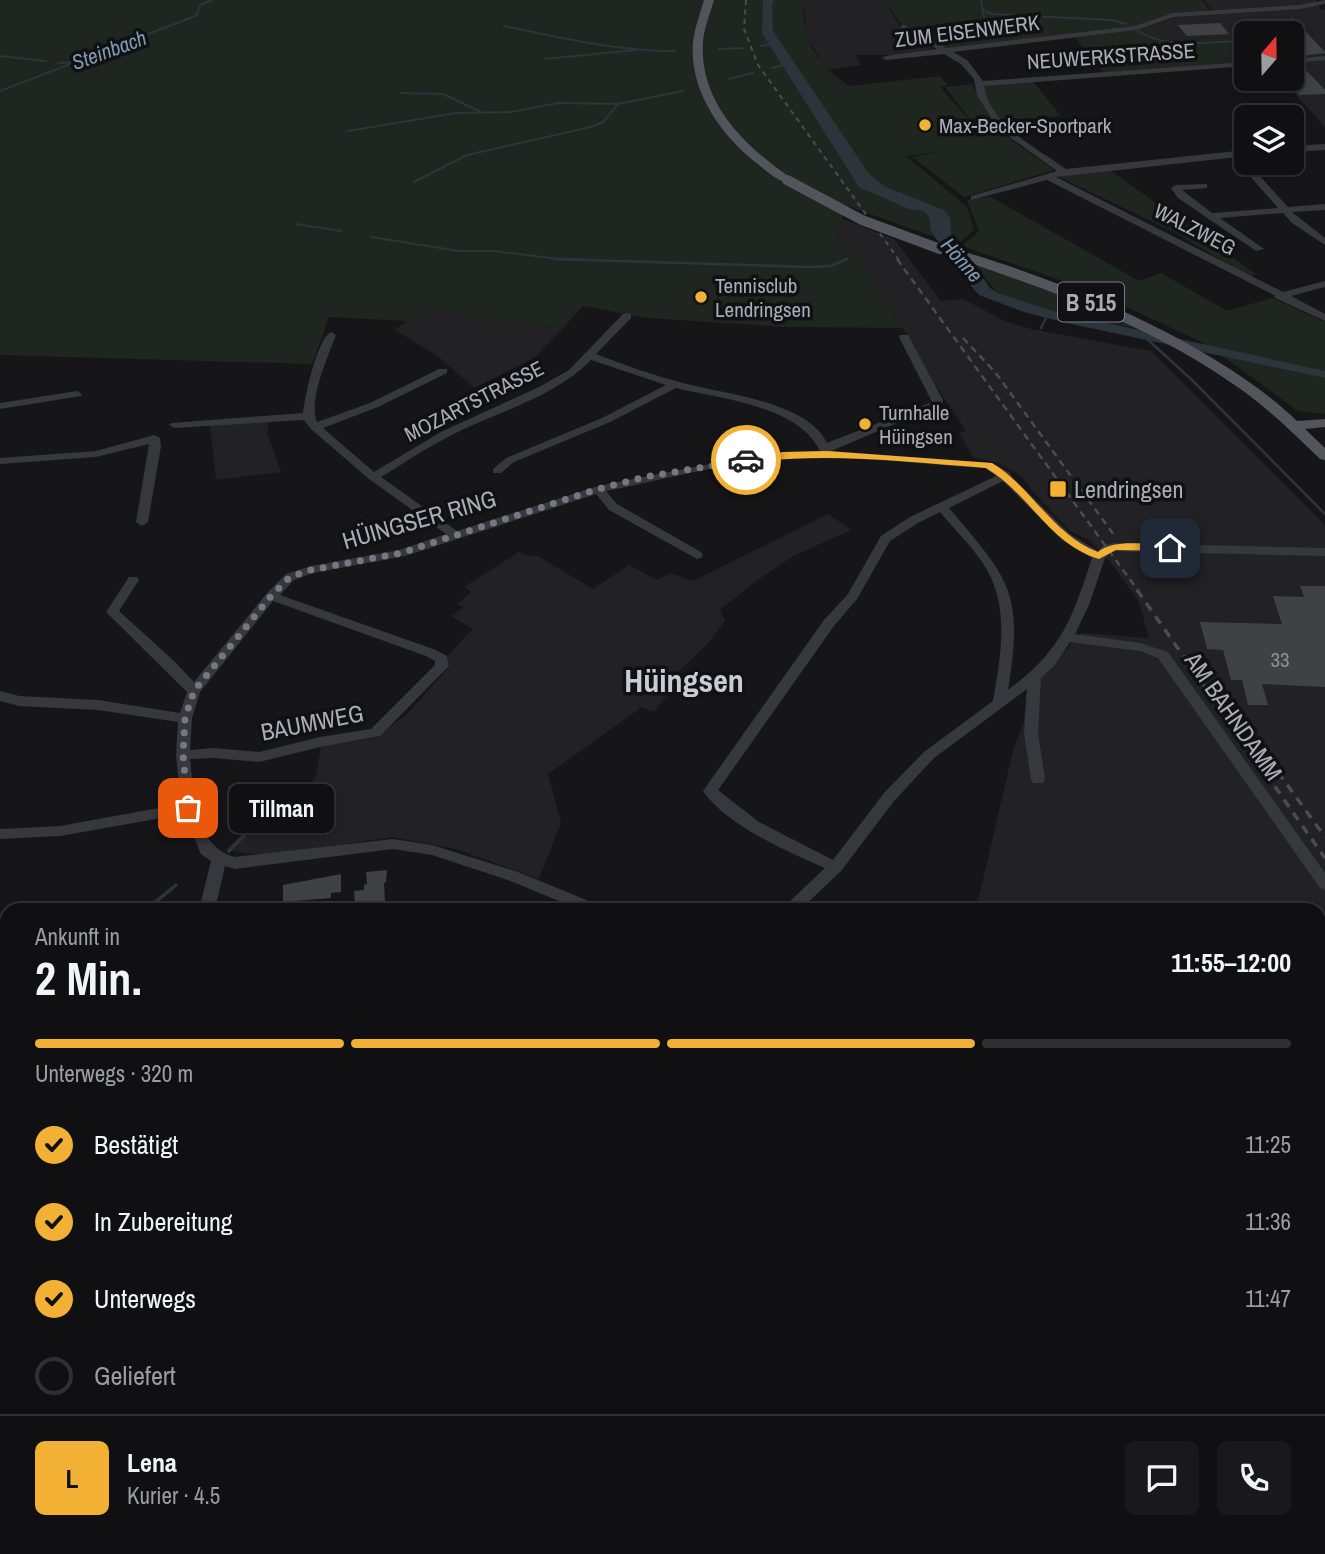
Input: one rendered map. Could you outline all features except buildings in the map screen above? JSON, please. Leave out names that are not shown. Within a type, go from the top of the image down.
[{"type":"main road","name":"B 515","points":[[709,0],[698,46],[705,90],[719,118],[753,155],[787,180],[831,205],[906,238],[1061,290],[1131,319],[1187,348],[1253,392],[1300,430],[1325,456]]},
{"type":"main road","points":[[1300,430],[1325,423]]},
{"type":"main road","points":[[1300,430],[1325,433]]},
{"type":"street","name":"ZUM EISENWERK","points":[[886,58],[1136,28],[1180,14],[1325,5]]},
{"type":"street","points":[[904,27],[964,62],[979,84],[981,95],[991,115],[1005,132],[1064,172]]},
{"type":"street","points":[[1304,60],[1325,58]]},
{"type":"street","name":"NEUWERKSTRASSE","points":[[979,84],[1234,65]]},
{"type":"street","points":[[1304,149],[1322,149]]},
{"type":"street","points":[[974,198],[1064,172],[1234,154]]},
{"type":"street","name":"WALZWEG","points":[[1046,176],[1325,318]]},
{"type":"street","points":[[1255,176],[1295,221],[1325,242]]},
{"type":"street","points":[[1204,186],[1176,188],[1181,196],[1259,249]]},
{"type":"street","points":[[1212,216],[1325,206]]},
{"type":"street","points":[[1279,296],[1325,284]]},
{"type":"street","name":"MOZARTSTRASSE","points":[[373,477],[445,434],[543,389],[573,372],[627,316]]},
{"type":"street","points":[[331,335],[308,416],[315,428],[373,477],[454,534]]},
{"type":"street","points":[[590,356],[675,384],[761,404],[790,416],[807,427],[826,451],[937,404],[938,400],[904,337]]},
{"type":"street","points":[[315,428],[374,405],[443,371]]},
{"type":"street","points":[[497,471],[510,460],[606,420],[675,384]]},
{"type":"street","points":[[0,406],[77,394]]},
{"type":"street","points":[[175,425],[308,416]]},
{"type":"street","points":[[0,461],[98,455],[127,449],[154,438],[155,446],[142,522]]},
{"type":"street","name":"HÜINGSER RING","points":[[219,859],[206,850],[188,808],[183,755],[185,718],[194,691],[271,596],[290,577],[304,572],[374,560],[598,489],[645,477],[740,461],[826,451],[988,465],[1006,475],[1057,532],[1075,545],[1099,556]]},
{"type":"street","points":[[836,867],[765,835],[735,816],[710,792],[829,623],[853,596],[885,539],[914,520],[1006,475]]},
{"type":"street","points":[[598,489],[613,507],[697,555]]},
{"type":"street","points":[[943,508],[992,569],[1005,595],[1009,631],[999,703]]},
{"type":"street","points":[[797,903],[836,867],[889,797],[929,755],[1049,663],[1067,637],[1083,605],[1099,556],[1108,548],[1325,552]]},
{"type":"street","points":[[133,580],[112,612],[194,691]]},
{"type":"street","name":"BAUMWEG","points":[[183,755],[214,752],[259,757],[320,742],[375,733],[384,728],[442,666],[442,659],[431,653],[271,596]]},
{"type":"street","name":"AM BAHNDAMM","points":[[1067,637],[1088,643],[1146,647],[1163,655],[1325,884]]},
{"type":"street","points":[[1034,677],[1031,733],[1038,779]]},
{"type":"street","points":[[0,696],[19,701],[97,705],[185,718]]},
{"type":"street","points":[[0,834],[60,831],[188,808]]},
{"type":"street","points":[[209,903],[219,859],[235,863],[393,844],[432,850],[513,876],[579,903]]},
{"type":"shaded area","points":[[0,0],[802,0],[806,28],[814,50],[827,68],[849,86],[940,76],[948,85],[940,87],[977,129],[945,87],[972,84],[996,129],[1054,170],[964,197],[912,157],[947,151],[906,156],[967,207],[974,230],[957,245],[839,203],[843,219],[835,232],[839,239],[849,244],[903,328],[787,327],[647,318],[583,306],[563,328],[483,320],[447,307],[407,321],[329,317],[312,364],[0,355]]},
{"type":"shaded area","points":[[802,0],[883,0],[903,30],[932,48],[927,52],[900,55],[856,55],[861,65],[826,70],[808,38]]},
{"type":"shaded area","points":[[883,0],[1202,0],[1211,12],[1173,15],[1149,25],[1166,41],[1234,37],[1234,65],[1105,74],[1073,35],[942,51],[904,27]]},
{"type":"shaded area","points":[[1204,0],[1316,0],[1320,9],[1325,10],[1325,127],[1292,91],[1304,91],[1304,21],[1234,21],[1234,37],[1166,41],[1142,28],[1182,15],[1214,13]]},
{"type":"shaded area","points":[[1032,80],[1061,116],[996,121],[979,84]]},
{"type":"shaded area","points":[[1107,168],[1256,274],[1248,277],[1178,234],[1059,177]]},
{"type":"shaded area","points":[[991,197],[1139,281],[1161,273],[1227,311],[1272,298],[1325,322],[1325,414],[1298,411],[1206,344],[1094,292],[962,246],[979,231],[967,200]]},
{"type":"shaded area","points":[[843,219],[894,239],[941,301],[963,299],[1005,321],[1031,329],[1151,351],[1325,525],[1325,903],[978,903],[1013,751],[1024,721],[1026,694],[1081,633],[1149,638],[1139,602],[1111,563],[1089,540],[1070,531],[1020,475],[998,463],[973,457],[959,433],[966,431],[931,378],[903,328],[835,232]]},
{"type":"shaded area","points":[[972,263],[1056,292],[1144,330],[1053,311],[998,293]]},
{"type":"shaded area","points":[[447,307],[483,320],[563,328],[534,358],[474,388],[439,357],[395,330],[407,321]]},
{"type":"shaded area","points":[[269,421],[267,432],[281,472],[216,480],[210,425]]},
{"type":"shaded area","points":[[828,514],[851,530],[793,556],[752,584],[720,610],[725,621],[709,642],[660,690],[668,694],[654,712],[642,707],[548,774],[561,823],[539,879],[456,849],[392,837],[265,856],[226,850],[262,814],[309,786],[316,777],[321,746],[375,738],[407,714],[449,667],[448,655],[473,629],[451,616],[463,607],[457,604],[471,592],[464,587],[519,552],[536,555],[593,589],[629,565],[657,580],[671,573],[693,581]]},
{"type":"water","name":"Hönne","points":[[763,0],[774,0],[773,31],[869,174],[886,187],[944,210],[950,218],[951,233],[990,288],[1053,311],[1325,371],[1325,378],[1067,323],[1024,312],[979,295],[959,272],[931,231],[929,217],[924,211],[909,209],[859,187],[762,33]]},
{"type":"waterway","name":"Steinbach","points":[[0,91],[197,15],[200,5],[212,0]]},
{"type":"waterway","points":[[981,0],[983,10]]},
{"type":"waterway","points":[[983,10],[992,14],[1111,20],[1127,24]]},
{"type":"waterway","points":[[983,10],[987,34]]},
{"type":"waterway","points":[[504,26],[610,46],[675,51]]},
{"type":"waterway","points":[[1138,31],[1177,43],[1234,42]]},
{"type":"waterway","points":[[761,46],[773,44]]},
{"type":"waterway","points":[[719,49],[743,48]]},
{"type":"waterway","points":[[545,59],[636,50]]},
{"type":"waterway","points":[[0,56],[46,61]]},
{"type":"waterway","points":[[58,63],[73,62]]},
{"type":"waterway","points":[[772,68],[787,64]]},
{"type":"waterway","points":[[729,79],[753,73]]},
{"type":"waterway","points":[[348,131],[456,113],[511,112],[558,103],[618,104],[683,91]]},
{"type":"waterway","points":[[401,93],[443,94],[479,111]]},
{"type":"waterway","points":[[414,182],[467,155],[591,127],[603,122],[617,105]]},
{"type":"waterway","points":[[296,224],[341,231]]},
{"type":"waterway","points":[[371,237],[459,251],[495,251],[558,259],[600,260]]},
{"type":"waterway","points":[[555,259],[810,267],[831,266],[847,259],[844,260]]},
{"type":"waterway","points":[[1041,328],[1048,314]]},
{"type":"waterway","points":[[1146,338],[1193,381],[1325,514]]},
{"type":"waterway","points":[[229,851],[267,812],[310,789]]},
{"type":"waterway","points":[[154,903],[176,885]]},
{"type":"railway","points":[[746,0],[744,29],[758,65],[899,260]]},
{"type":"railway","points":[[897,259],[1139,592]]},
{"type":"railway","points":[[963,338],[995,372],[1114,535]]},
{"type":"railway","points":[[1137,590],[1325,858]]},
{"type":"railway","points":[[1259,746],[1325,837]]},
{"type":"way so far","points":[[188,808],[183,755],[185,718],[194,691],[271,596],[290,577],[311,570],[401,553],[598,489],[645,477],[746,460]]},
{"type":"place","name":"Max-Becker-Sportpark","points":[[925,125]]},
{"type":"place","name":"Tennisclub Lendringsen","points":[[701,297]]},
{"type":"place","name":"Turnhalle Hüingsen","points":[[865,424]]},
{"type":"place","name":"Lendringsen","points":[[1058,489]]},
{"type":"place","name":"Tillman","points":[[188,808]]},
{"type":"district","name":"Hüingsen","points":[[684,680]]},
{"type":"route","points":[[746,460],[783,455],[827,454],[988,465],[1006,475],[1057,532],[1086,551],[1099,556],[1108,548],[1116,547],[1170,548]]}]
